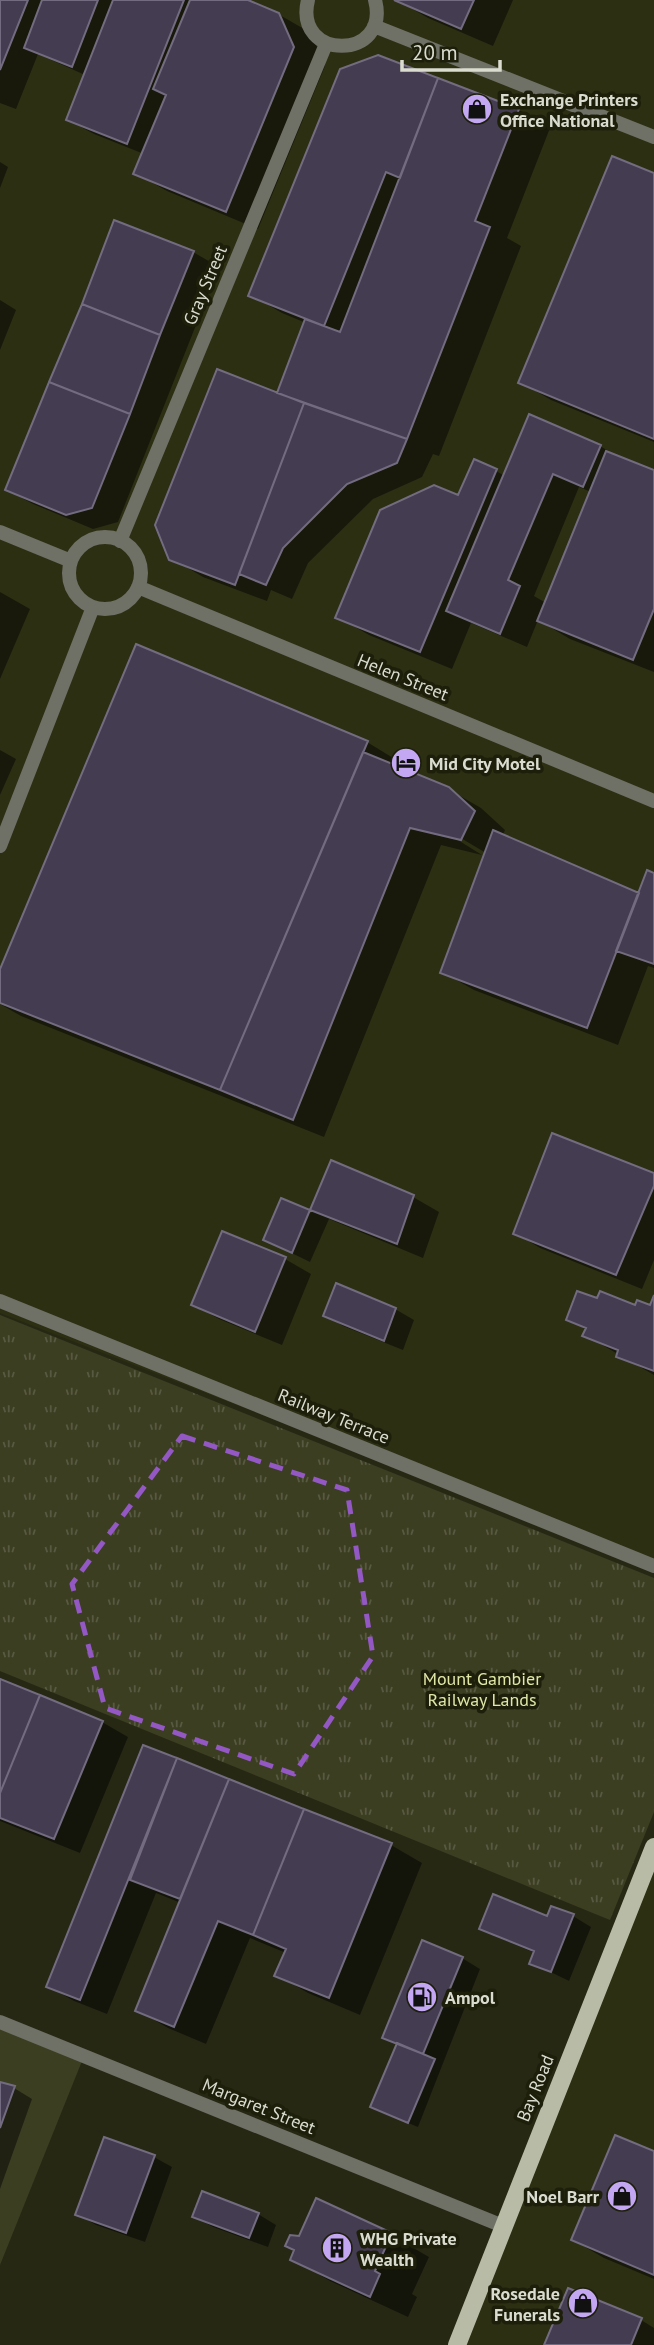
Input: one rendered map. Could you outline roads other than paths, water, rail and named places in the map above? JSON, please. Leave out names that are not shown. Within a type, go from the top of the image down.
[{"type":"main road","name":"Bay Road","points":[[457,2345],[654,1847]]},
{"type":"street","points":[[308,0],[306,9],[311,29],[326,44],[337,47],[359,43],[374,26],[377,15],[375,0]]},
{"type":"street","points":[[374,26],[654,137]]},
{"type":"street","name":"Gray Street","points":[[120,541],[326,44]]},
{"type":"street","points":[[0,532],[71,561]]},
{"type":"street","points":[[108,537],[120,541],[129,547],[140,566],[138,587],[124,604],[114,608],[93,607],[75,594],[70,583],[71,561],[77,550],[86,543],[108,537]]},
{"type":"street","name":"Helen Street","points":[[138,587],[654,801]]},
{"type":"street","points":[[0,846],[93,607]]},
{"type":"street","name":"Railway Terrace","points":[[0,1301],[654,1566]]},
{"type":"street","name":"Margaret Street","points":[[0,2022],[503,2226]]},
{"type":"place","name":"Exchange Printers Office National","points":[[477,109]]},
{"type":"place","name":"Mid City Motel","points":[[406,763]]},
{"type":"place","name":"Ampol","points":[[422,1997]]},
{"type":"place","name":"Noel Barr","points":[[622,2196]]},
{"type":"place","name":"WHG Private Wealth","points":[[337,2248]]},
{"type":"place","name":"Rosedale Funerals","points":[[583,2303]]},
{"type":"park label","name":"Mount Gambier Railway Lands","points":[[482,1688]]}]
